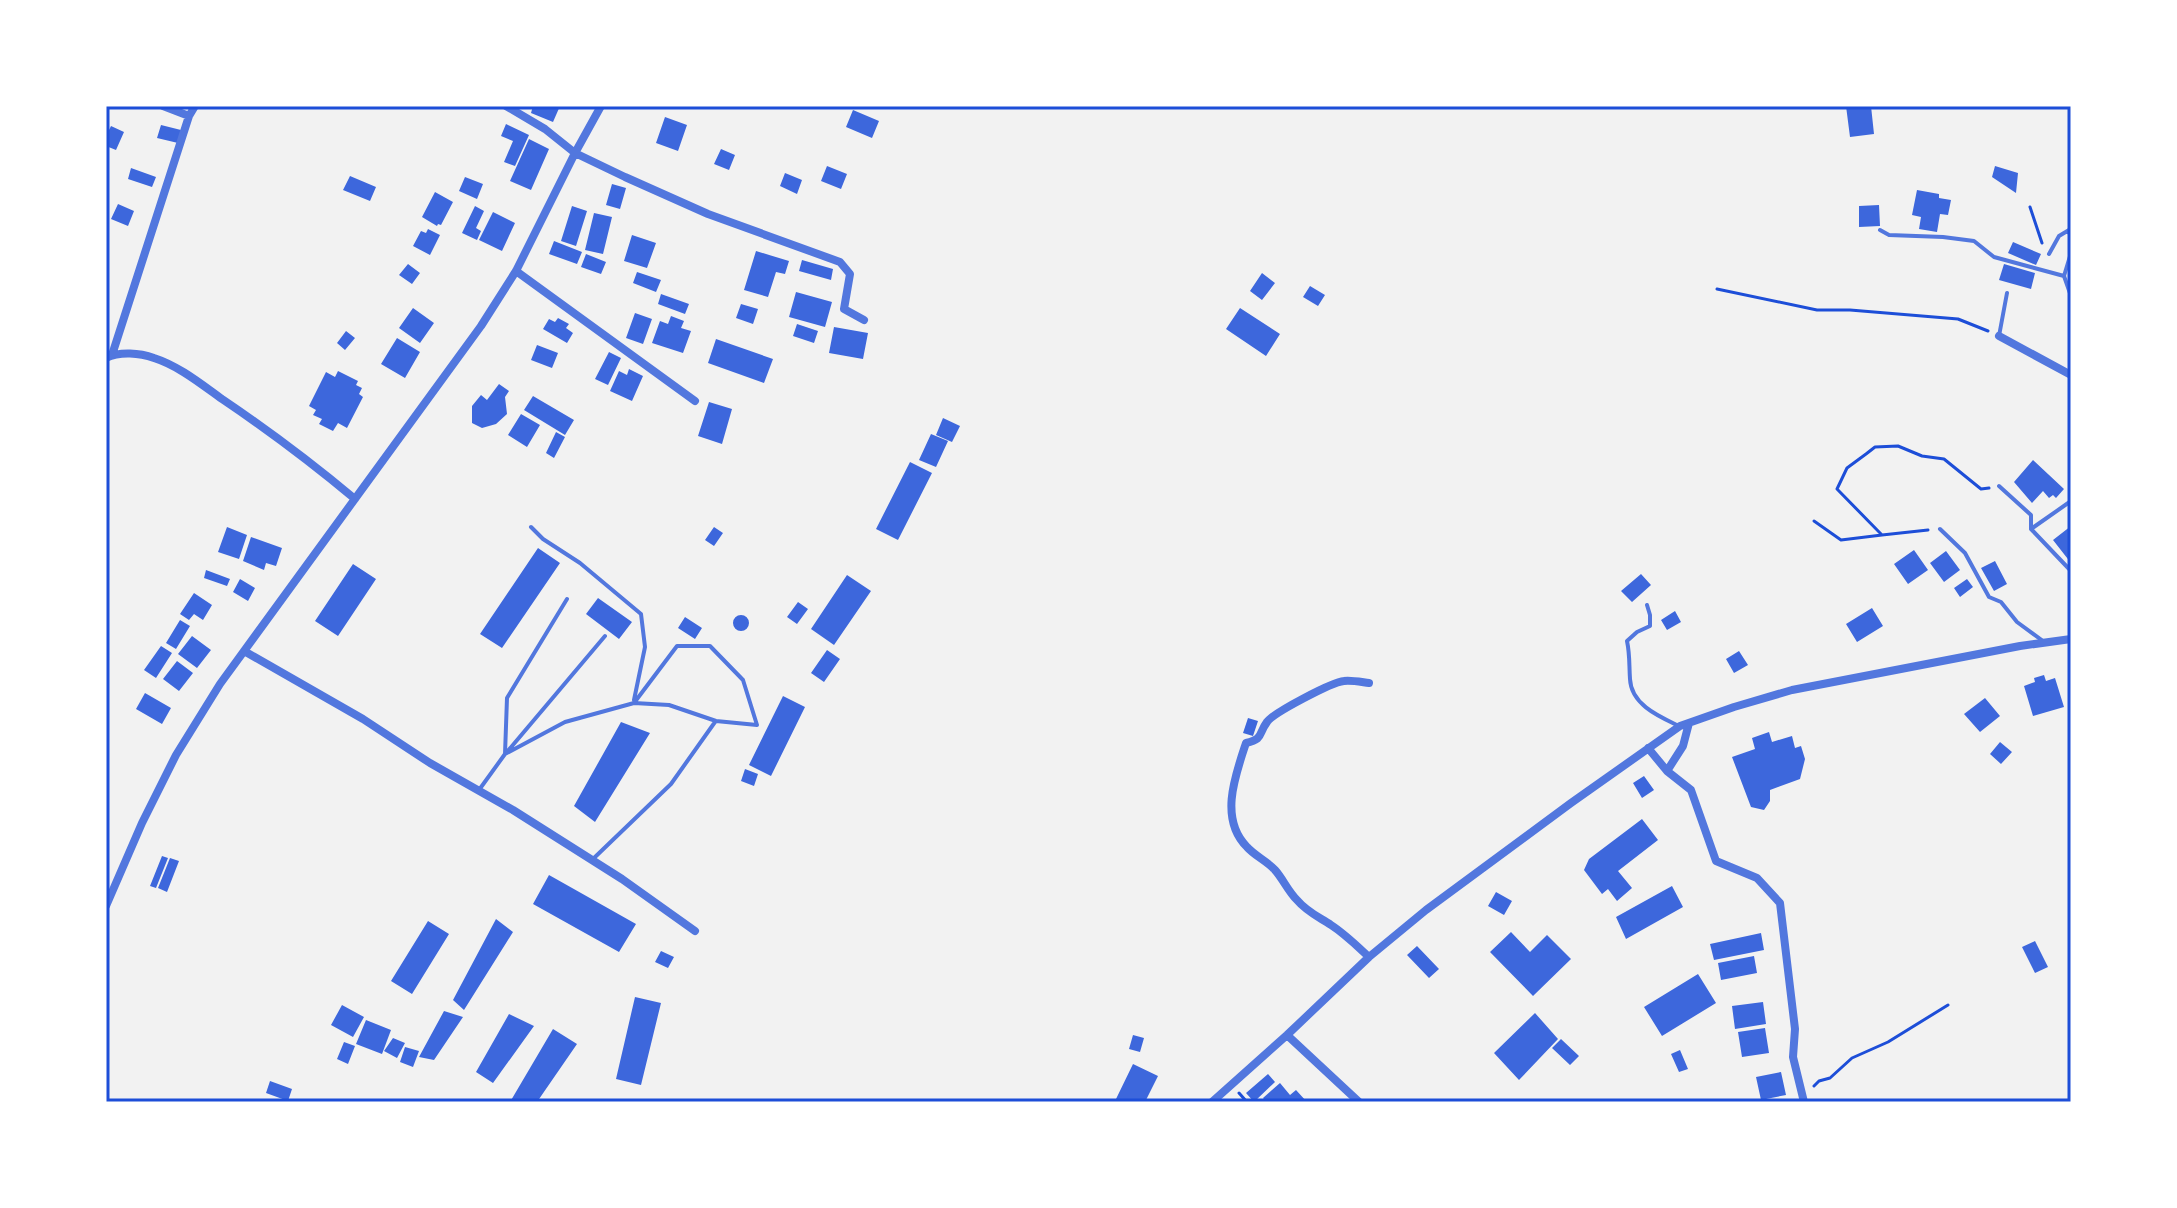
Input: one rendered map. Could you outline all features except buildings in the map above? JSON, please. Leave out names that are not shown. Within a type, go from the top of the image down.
[{"type":"street","points":[[163,106],[189,116]]},
{"type":"street","points":[[195,106],[189,116],[109,357],[129,353],[152,357],[181,371],[306,458],[355,499]]},
{"type":"street","points":[[506,106],[545,129],[575,153],[708,214],[840,262],[850,274],[844,309],[864,320]]},
{"type":"street","points":[[106,906],[176,755],[220,684],[481,326],[516,271],[601,106]]},
{"type":"street","points":[[516,271],[695,401]]},
{"type":"street","points":[[1999,336],[2068,374]]},
{"type":"street","points":[[1212,1102],[1369,957],[1426,910],[1684,724],[1792,690],[1992,651],[2071,639]]},
{"type":"street","points":[[244,651],[363,719],[592,860],[695,931]]},
{"type":"street","points":[[1369,683],[1342,680],[1310,695],[1267,722],[1263,734],[1256,741],[1246,743],[1230,805],[1236,833],[1258,858],[1275,870],[1297,902],[1313,916],[1331,924],[1369,957]]},
{"type":"street","points":[[1667,771],[1683,746],[1684,724]]},
{"type":"street","points":[[1648,748],[1667,771],[1691,790],[1716,861],[1757,878],[1780,903],[1795,1029],[1793,1057],[1803,1100]]},
{"type":"street","points":[[1287,1035],[1359,1102]]},
{"type":"lane","points":[[1880,230],[1889,235],[1974,241],[1994,257],[2064,276]]},
{"type":"lane","points":[[2049,254],[2059,236],[2069,230],[2071,240]]},
{"type":"lane","points":[[2071,253],[2064,276],[2071,296]]},
{"type":"lane","points":[[1999,336],[2007,293]]},
{"type":"lane","points":[[2068,374],[2071,363]]},
{"type":"lane","points":[[1999,486],[2031,515],[2031,529],[2071,571]]},
{"type":"lane","points":[[2031,529],[2071,501]]},
{"type":"lane","points":[[531,527],[641,614],[645,647],[634,703]]},
{"type":"lane","points":[[1940,529],[1965,553],[1989,597],[2001,602],[2017,622],[2045,643]]},
{"type":"lane","points":[[505,754],[507,698],[567,599]]},
{"type":"lane","points":[[1647,605],[1650,626],[1627,641],[1631,659],[1630,682],[1639,701],[1652,713],[1684,724]]},
{"type":"lane","points":[[479,790],[505,754],[605,636]]},
{"type":"lane","points":[[505,754],[565,722],[634,703],[669,705],[716,721],[757,725],[743,680],[710,646],[677,646],[634,703]]},
{"type":"lane","points":[[592,860],[671,784],[716,721]]},
{"type":"path","points":[[1717,289],[1817,310],[1958,319],[1999,336]]},
{"type":"path","points":[[1882,535],[1837,489],[1847,468],[1875,447],[1898,446],[1922,456],[1944,459],[1981,489],[1999,486]]},
{"type":"path","points":[[1814,521],[1841,540],[1940,529]]},
{"type":"path","points":[[1803,1100],[1819,1081],[1830,1078],[1852,1058],[1888,1042],[1948,1005]]}]
